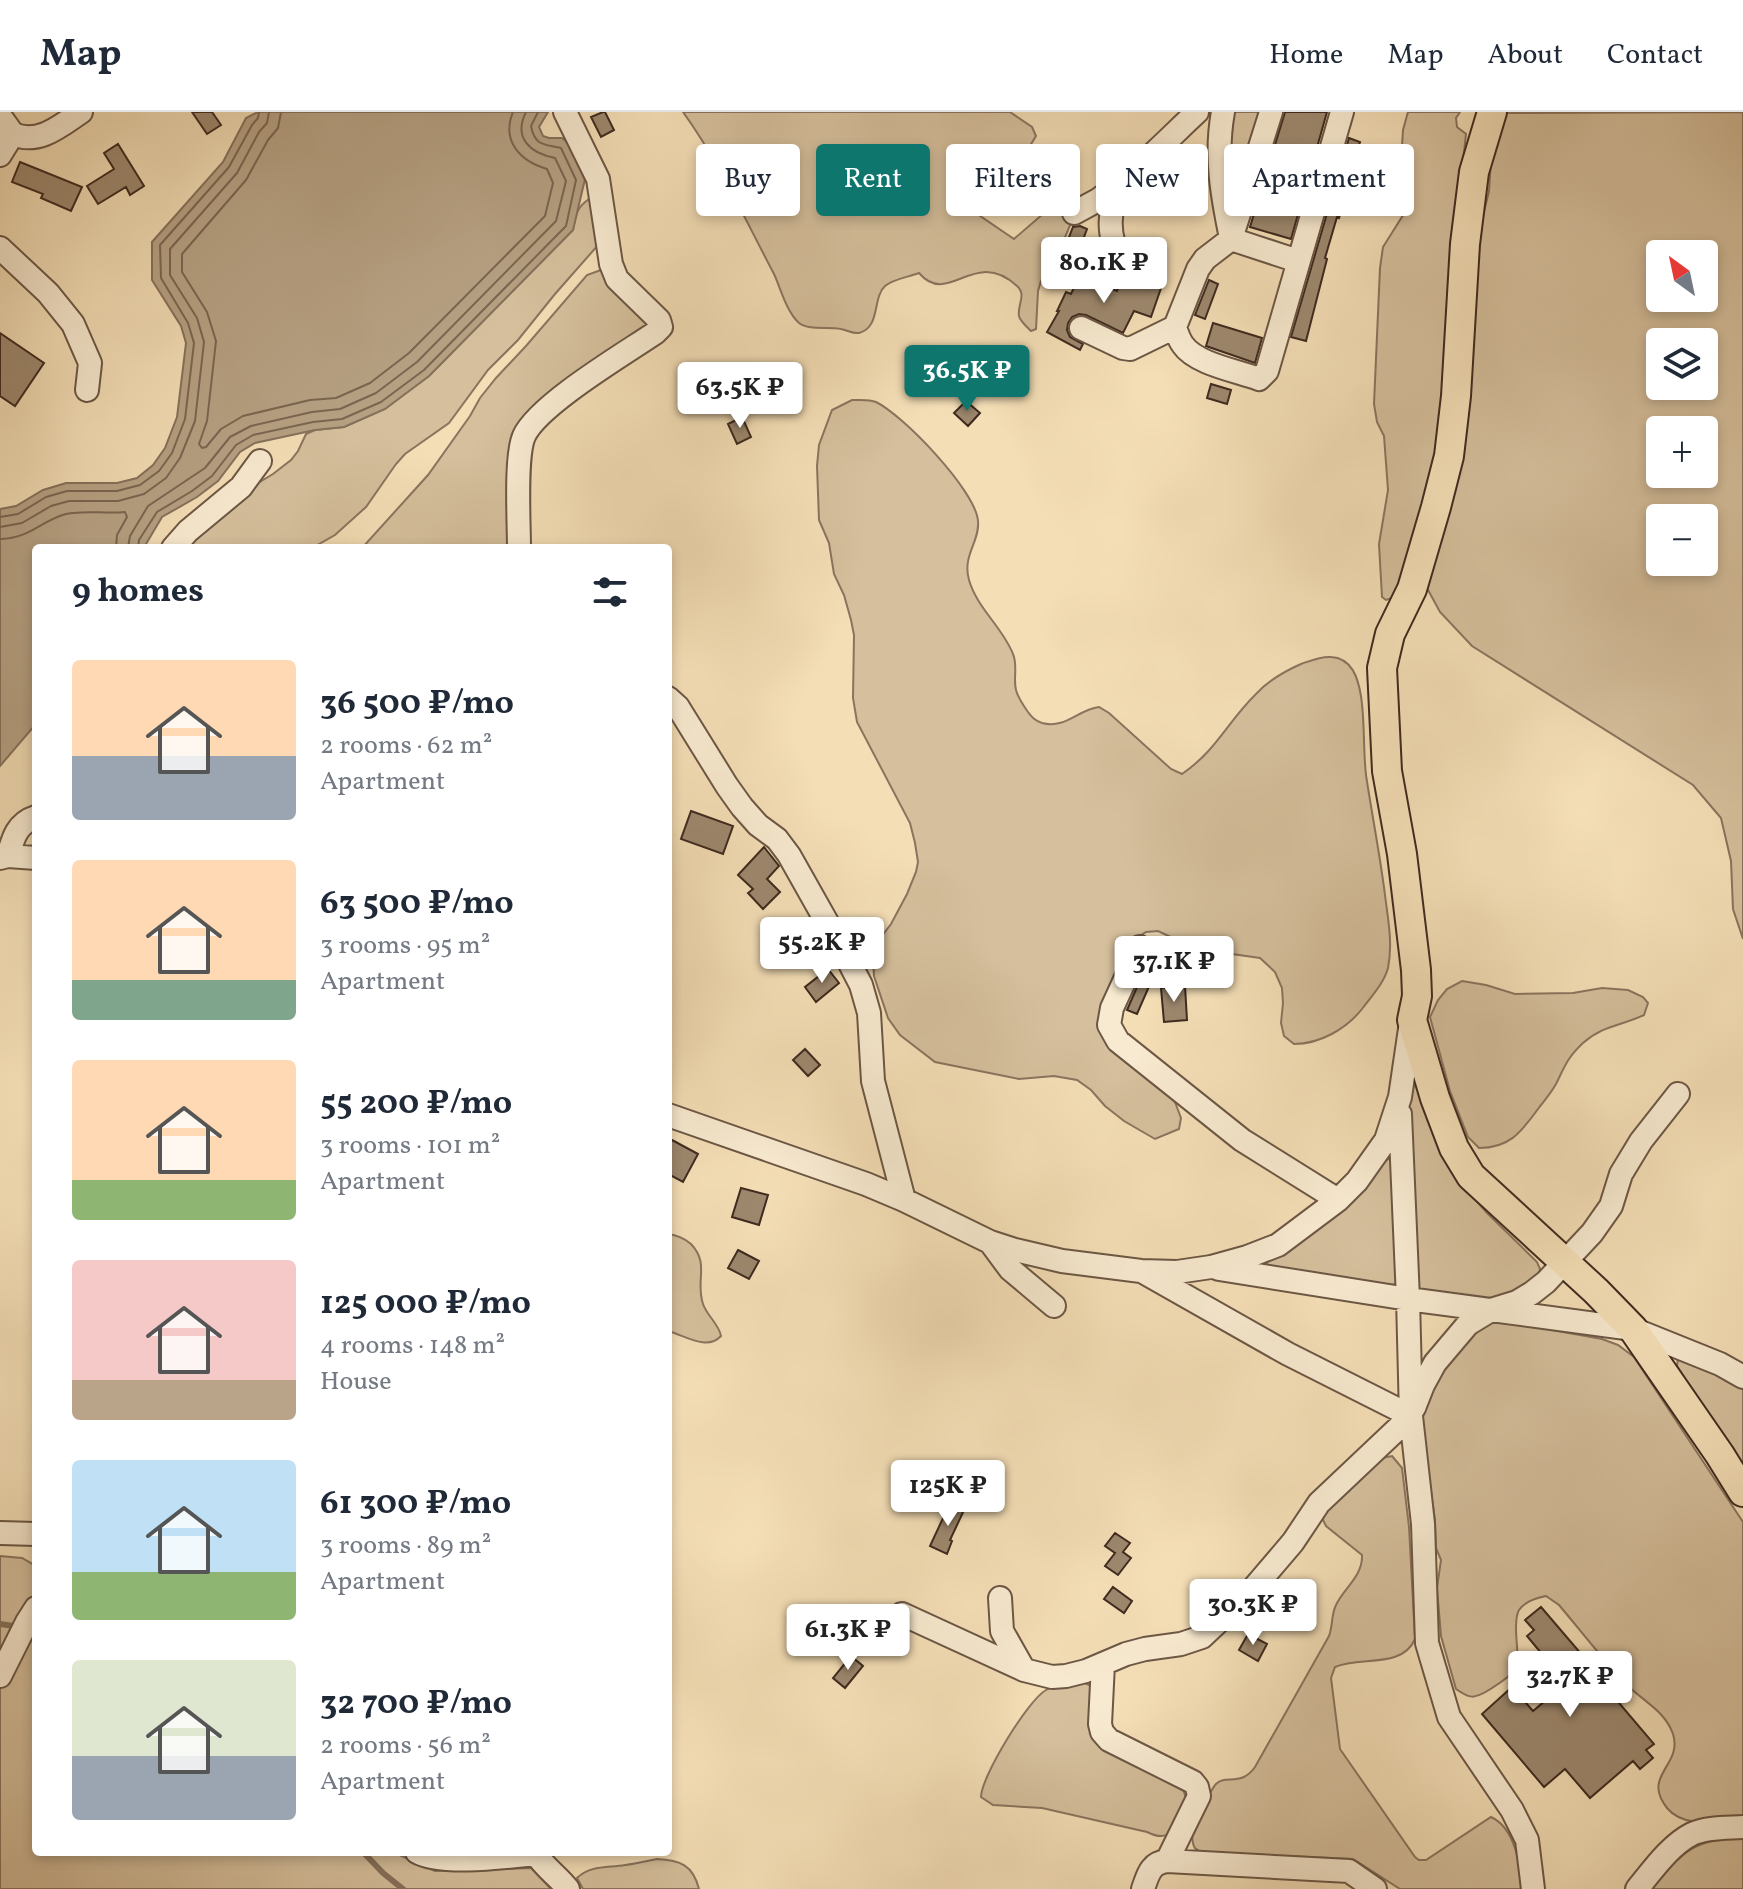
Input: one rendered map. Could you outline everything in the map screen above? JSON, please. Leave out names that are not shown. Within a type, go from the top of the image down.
[{"type":"main road","points":[[1492,112],[1474,172],[1465,244],[1456,396],[1449,456],[1412,589],[1390,634],[1382,668],[1387,771],[1402,854],[1416,970],[1417,996],[1412,1020],[1435,1098],[1454,1148],[1471,1176],[1633,1329],[1743,1492]]},
{"type":"street","points":[[0,155],[6,125],[29,138],[40,137],[81,112]]},
{"type":"street","points":[[519,544],[519,454],[524,437],[536,418],[577,385],[661,327],[659,320],[617,279],[611,264],[598,179],[565,112]]},
{"type":"street","points":[[1163,144],[1197,112]]},
{"type":"street","points":[[1223,112],[1219,132],[1219,166],[1231,239]]},
{"type":"street","points":[[1271,112],[1231,239],[1205,259],[1198,269],[1175,327],[1181,343],[1199,358],[1259,379],[1267,371],[1342,112]]},
{"type":"street","points":[[1111,216],[1110,232],[1114,245]]},
{"type":"street","points":[[1231,239],[1298,261]]},
{"type":"street","points":[[0,248],[48,293],[73,324],[90,363],[87,390]]},
{"type":"street","points":[[1081,328],[1130,349],[1175,327]]},
{"type":"street","points":[[177,544],[241,487],[260,461]]},
{"type":"street","points":[[672,702],[694,729],[742,807],[758,825],[777,839],[789,855],[861,985],[869,1013],[873,1081],[904,1200]]},
{"type":"street","points":[[32,818],[17,829],[4,857],[32,858]]},
{"type":"street","points":[[1140,947],[1112,1008],[1109,1025],[1118,1041],[1242,1140],[1338,1200]]},
{"type":"street","points":[[1412,1020],[1400,1097],[1411,1416],[1423,1524],[1427,1643],[1449,1717],[1512,1810],[1527,1840],[1533,1889]]},
{"type":"street","points":[[902,1614],[1024,1670],[1052,1677],[1086,1671],[1126,1654],[1202,1637],[1263,1578],[1293,1542],[1319,1503],[1411,1416],[1435,1363],[1468,1324],[1491,1310],[1517,1302],[1532,1293],[1592,1233],[1611,1206],[1621,1174],[1641,1141],[1678,1094]]},
{"type":"street","points":[[672,1116],[866,1184],[990,1242],[1015,1250],[1062,1261],[1141,1271],[1177,1272],[1211,1267],[1278,1245],[1338,1200],[1357,1181],[1386,1140],[1400,1097]]},
{"type":"street","points":[[990,1242],[1001,1260],[1054,1306]]},
{"type":"street","points":[[1211,1267],[1408,1299],[1633,1329],[1720,1364],[1743,1377]]},
{"type":"street","points":[[1141,1271],[1288,1354],[1411,1416]]},
{"type":"street","points":[[0,1533],[32,1534]]},
{"type":"street","points":[[1000,1598],[1002,1631],[1024,1670]]},
{"type":"street","points":[[0,1676],[27,1622]]},
{"type":"street","points":[[1103,1664],[1102,1732],[1109,1740],[1193,1782],[1197,1787],[1199,1796],[1167,1861]]},
{"type":"street","points":[[1637,1889],[1660,1860],[1693,1834],[1743,1827]]},
{"type":"street","points":[[426,1856],[452,1856]]},
{"type":"street","points":[[473,1856],[515,1856]]},
{"type":"street","points":[[538,1856],[568,1889]]},
{"type":"street","points":[[1143,1889],[1150,1869],[1167,1861],[1349,1871],[1375,1889]]},
{"type":"shaded area","points":[[683,112],[1010,112],[1032,127],[1036,136],[1031,144],[946,144],[946,216],[980,216],[1014,239],[1041,216],[1073,216],[1058,254],[1041,281],[1036,329],[1031,331],[1020,318],[1020,289],[1002,275],[988,272],[941,284],[930,282],[919,273],[892,282],[881,291],[871,325],[859,333],[808,327],[799,323],[787,306],[744,216],[800,216],[800,144],[704,144]]},
{"type":"shaded area","points":[[1231,112],[1264,112],[1254,144],[1229,144]]},
{"type":"shaded area","points":[[1408,112],[1460,112],[1456,118],[1457,127],[1466,134],[1436,457],[1403,586],[1395,597],[1386,600],[1382,597],[1379,544],[1388,490],[1384,436],[1377,422],[1374,404],[1383,247],[1402,216],[1414,216],[1414,144],[1402,144]]},
{"type":"shaded area","points":[[1743,112],[1743,939],[1733,909],[1731,861],[1721,818],[1693,785],[1472,646],[1440,612],[1427,588],[1476,245],[1489,191],[1491,159],[1506,113]]},
{"type":"shaded area","points":[[589,199],[594,201],[599,244],[518,340],[488,370],[449,423],[405,454],[366,507],[335,535],[319,544],[188,544],[253,486],[291,460],[306,434],[344,427],[385,409],[429,376],[573,230],[579,209]]},
{"type":"shaded area","points":[[601,270],[644,318],[646,325],[644,330],[526,415],[510,544],[366,544],[428,475],[496,378],[587,275]]},
{"type":"shaded area","points":[[852,400],[873,401],[903,422],[936,455],[965,492],[978,521],[969,556],[969,580],[978,600],[1009,645],[1014,658],[1017,693],[1037,721],[1058,723],[1099,707],[1171,769],[1182,774],[1204,755],[1261,689],[1283,673],[1312,660],[1331,657],[1344,661],[1356,676],[1362,706],[1366,775],[1389,922],[1390,950],[1386,974],[1373,995],[1348,1023],[1323,1038],[1294,1044],[1284,1036],[1281,1023],[1282,988],[1275,972],[1260,958],[1225,953],[1158,931],[1146,932],[1134,940],[1100,1028],[1175,1102],[1181,1118],[1179,1129],[1155,1139],[1124,1121],[1077,1080],[1054,1076],[1019,1079],[935,1062],[900,1035],[888,1018],[874,976],[873,960],[878,941],[907,894],[918,862],[910,823],[857,722],[853,698],[854,635],[844,595],[834,574],[829,543],[819,520],[819,445],[832,410]]},
{"type":"shaded area","points":[[1462,981],[1515,994],[1573,993],[1602,988],[1628,990],[1648,1003],[1644,1015],[1605,1029],[1578,1048],[1550,1094],[1514,1137],[1499,1145],[1479,1148],[1468,1137],[1450,1091],[1430,1017],[1447,989]]},
{"type":"shaded area","points":[[1418,1085],[1461,1183],[1537,1262],[1539,1276],[1526,1289],[1489,1300],[1421,1290],[1417,1286],[1408,1100],[1410,1090]]},
{"type":"shaded area","points":[[1388,1159],[1392,1159],[1397,1283],[1391,1286],[1268,1266],[1266,1262],[1270,1257]]},
{"type":"shaded area","points":[[672,1235],[686,1240],[697,1251],[703,1304],[721,1336],[709,1342],[672,1332]]},
{"type":"shaded area","points":[[1502,1321],[1602,1339],[1618,1345],[1634,1357],[1743,1522],[1743,1818],[1693,1821],[1674,1815],[1667,1808],[1658,1787],[1675,1745],[1669,1726],[1618,1675],[1559,1605],[1546,1596],[1528,1602],[1518,1612],[1518,1659],[1514,1671],[1476,1696],[1456,1689],[1441,1636],[1437,1588],[1441,1560],[1436,1548],[1423,1416],[1435,1382],[1457,1352],[1480,1328]]},
{"type":"shaded area","points":[[1685,1355],[1743,1389],[1743,1471],[1677,1366],[1678,1358]]},
{"type":"shaded area","points":[[1392,1456],[1402,1468],[1409,1527],[1415,1639],[1409,1648],[1391,1658],[1335,1667],[1331,1678],[1340,1749],[1415,1857],[1426,1860],[1491,1817],[1511,1838],[1520,1869],[1521,1889],[1400,1889],[1353,1859],[1201,1852],[1193,1845],[1193,1830],[1216,1784],[1244,1777],[1255,1767],[1329,1636],[1336,1605],[1359,1569],[1362,1555],[1326,1526],[1324,1511],[1382,1458]]},
{"type":"shaded area","points":[[0,1556],[22,1558],[32,1564],[32,1856],[402,1856],[435,1871],[531,1868],[551,1889],[0,1889]]},
{"type":"shaded area","points":[[1083,1682],[1093,1687],[1093,1727],[1183,1789],[1187,1801],[1169,1834],[1156,1836],[1042,1808],[993,1805],[981,1797],[997,1757],[1028,1708],[1054,1686]]},
{"type":"shaded area","points":[[1743,1837],[1743,1889],[1651,1889],[1690,1850],[1711,1841]]},
{"type":"shaded area","points":[[657,1859],[684,1865],[693,1874],[699,1889],[583,1889],[577,1878],[593,1869]]},
{"type":"water","points":[[258,112],[548,112],[539,127],[543,136],[562,138],[568,143],[585,179],[573,230],[429,376],[385,409],[344,427],[255,443],[240,452],[218,481],[162,517],[146,544],[32,544],[32,729],[0,766],[0,509],[16,506],[43,490],[66,483],[117,483],[137,478],[153,465],[165,448],[177,417],[186,343],[181,326],[152,280],[152,242],[223,162],[246,118]]},
{"type":"building","points":[[192,112],[212,112],[221,125],[207,134]]},
{"type":"building","points":[[603,112],[614,130],[601,137],[591,117]]},
{"type":"building","points":[[1285,112],[1327,112],[1318,144],[1275,144]]},
{"type":"building","points":[[1349,138],[1360,142],[1359,144],[1347,144]]},
{"type":"building","points":[[118,144],[144,186],[130,195],[126,187],[98,204],[87,186],[114,169],[104,153]]},
{"type":"building","points":[[20,162],[82,187],[71,211],[41,198],[43,194],[12,182]]},
{"type":"building","points":[[1253,216],[1298,216],[1291,239],[1250,227]]},
{"type":"building","points":[[1326,216],[1340,216],[1325,258],[1306,341],[1291,337]]},
{"type":"building","points":[[1073,227],[1087,229],[1075,261],[1062,255]]},
{"type":"building","points":[[1080,275],[1117,291],[1123,275],[1161,288],[1151,317],[1134,311],[1123,333],[1086,315],[1072,317],[1067,330],[1070,337],[1083,344],[1080,350],[1047,332],[1066,292],[1071,294]]},
{"type":"building","points":[[1209,280],[1218,284],[1205,319],[1195,315]]},
{"type":"building","points":[[1213,323],[1262,338],[1255,363],[1206,346]]},
{"type":"building","points":[[0,333],[44,363],[15,406],[0,396]]},
{"type":"building","points":[[1211,384],[1231,390],[1227,404],[1207,398]]},
{"type":"building","points":[[966,401],[980,413],[968,426],[954,413]]},
{"type":"building","points":[[742,417],[751,437],[737,444],[728,424]]},
{"type":"building","points":[[691,811],[733,826],[723,854],[681,839]]},
{"type":"building","points":[[764,847],[779,866],[767,879],[780,892],[763,909],[748,893],[753,889],[738,875]]},
{"type":"building","points":[[828,969],[839,983],[816,1002],[805,987]]},
{"type":"building","points":[[1144,971],[1154,975],[1137,1014],[1127,1010]]},
{"type":"building","points":[[1185,986],[1187,1020],[1164,1022],[1161,988]]},
{"type":"building","points":[[805,1049],[820,1065],[808,1076],[793,1060]]},
{"type":"building","points":[[672,1140],[698,1154],[683,1182],[672,1176]]},
{"type":"building","points":[[741,1188],[768,1195],[759,1225],[732,1217]]},
{"type":"building","points":[[738,1250],[759,1261],[749,1279],[728,1268]]},
{"type":"building","points":[[951,1501],[965,1508],[947,1554],[930,1546]]},
{"type":"building","points":[[1115,1533],[1130,1543],[1123,1552],[1131,1558],[1118,1575],[1105,1566],[1115,1553],[1105,1546]]},
{"type":"building","points":[[1113,1587],[1132,1601],[1124,1613],[1104,1599]]},
{"type":"building","points":[[1541,1607],[1600,1676],[1607,1670],[1617,1682],[1608,1690],[1654,1744],[1646,1750],[1653,1758],[1640,1769],[1633,1761],[1590,1798],[1565,1769],[1544,1787],[1482,1714],[1512,1687],[1533,1711],[1566,1683],[1527,1636],[1534,1630],[1525,1620]]},
{"type":"building","points":[[1248,1634],[1267,1644],[1258,1661],[1239,1650]]},
{"type":"building","points":[[851,1656],[863,1666],[845,1688],[833,1678]]},
{"type":"waterway","points":[[0,1624],[20,1627]]},
{"type":"waterway","points":[[367,1856],[403,1889]]}]
